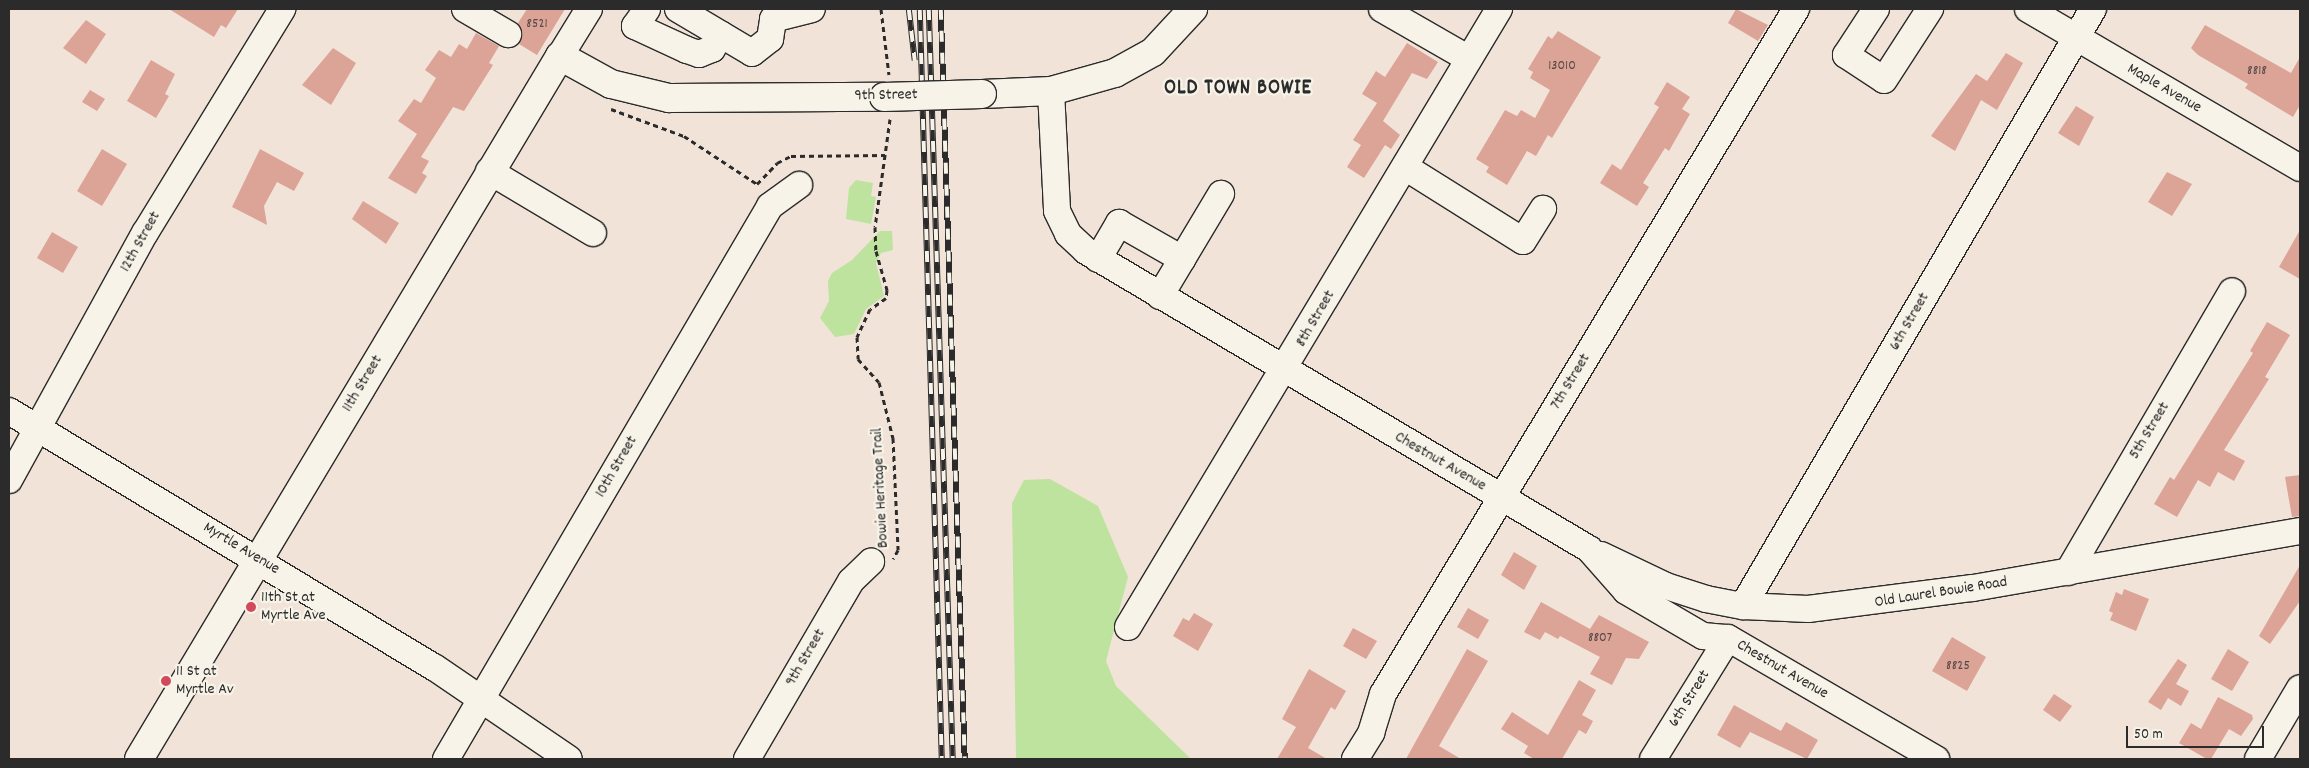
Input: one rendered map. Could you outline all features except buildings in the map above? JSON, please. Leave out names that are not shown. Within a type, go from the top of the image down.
[{"type":"main road","name":"9th Street","points":[[560,56],[611,84],[668,98],[884,96],[1051,91],[1096,81],[1133,65],[1170,38],[1193,9]]},
{"type":"main road","name":"11th Street","points":[[139,759],[489,171],[560,56]]},
{"type":"street","name":"12th Street","points":[[9,480],[145,233],[282,9]]},
{"type":"street","points":[[465,9],[508,34]]},
{"type":"street","name":"11th Street","points":[[560,56],[589,9]]},
{"type":"street","points":[[647,9],[635,26],[687,50],[699,54],[712,49],[721,34]]},
{"type":"street","points":[[678,9],[752,53],[770,39],[773,19],[812,9]]},
{"type":"street","points":[[1382,9],[1469,59]]},
{"type":"street","name":"8th Street","points":[[1128,627],[1285,371],[1499,9]]},
{"type":"street","name":"7th Street","points":[[1355,759],[1371,733],[1383,694],[1796,9]]},
{"type":"street","points":[[1876,9],[1846,55],[1884,80],[1930,9]]},
{"type":"street","name":"Maple Avenue","points":[[2028,9],[2300,168]]},
{"type":"street","name":"6th Street","points":[[1743,606],[2093,9]]},
{"type":"street","name":"Chestnut Avenue","points":[[1051,91],[1057,211],[1068,234],[1098,259],[1589,549],[1626,592],[1704,636],[1728,638],[1936,759]]},
{"type":"street","points":[[1405,167],[1523,241],[1542,209]]},
{"type":"street","points":[[489,171],[593,232]]},
{"type":"street","name":"10th Street","points":[[446,759],[770,206],[799,185]]},
{"type":"street","points":[[1160,296],[1221,194]]},
{"type":"street","points":[[1098,259],[1119,222],[1182,259]]},
{"type":"street","name":"5th Street","points":[[2068,572],[2232,290]]},
{"type":"street","name":"Myrtle Avenue","points":[[9,411],[259,560],[480,699],[569,759]]},
{"type":"street","name":"Old Laurel Bowie Road","points":[[1589,549],[1666,586],[1743,606],[1808,608],[1869,604],[2068,572],[2300,531]]},
{"type":"street","name":"9th Street","points":[[747,759],[851,581],[871,562]]},
{"type":"street","name":"6th Street","points":[[1653,759],[1728,638]]},
{"type":"street","points":[[2258,759],[2300,688]]},
{"type":"path","name":"Bowie Heritage Trail","points":[[602,106],[684,136],[757,184],[776,163],[808,154],[885,155],[879,196],[876,251],[887,290],[886,298],[870,309],[857,337],[858,359],[879,382],[887,407],[893,438],[898,550],[894,559],[871,562]]},
{"type":"green space","points":[[856,180],[873,183],[871,196],[876,197],[871,224],[846,219],[849,188]]},
{"type":"green space","points":[[880,231],[892,231],[893,250],[881,253],[876,263],[884,296],[866,309],[854,334],[835,337],[820,318],[829,301],[828,281],[832,273],[852,260]]},
{"type":"green space","points":[[1050,479],[1098,506],[1128,577],[1106,661],[1116,686],[1191,759],[1016,759],[1012,503],[1024,480]]},
{"type":"railway","points":[[909,9],[915,61]]},
{"type":"railway","points":[[920,9],[942,759]]},
{"type":"railway","points":[[929,9],[953,759]]},
{"type":"railway","points":[[941,9],[965,759]]},
{"type":"place","name":"11th St at Myrtle Ave","points":[[251,607]]},
{"type":"place","name":"11 St at Myrtle Av","points":[[166,681]]},
{"type":"district","name":"OLD TOWN BOWIE","points":[[1238,89]]}]
